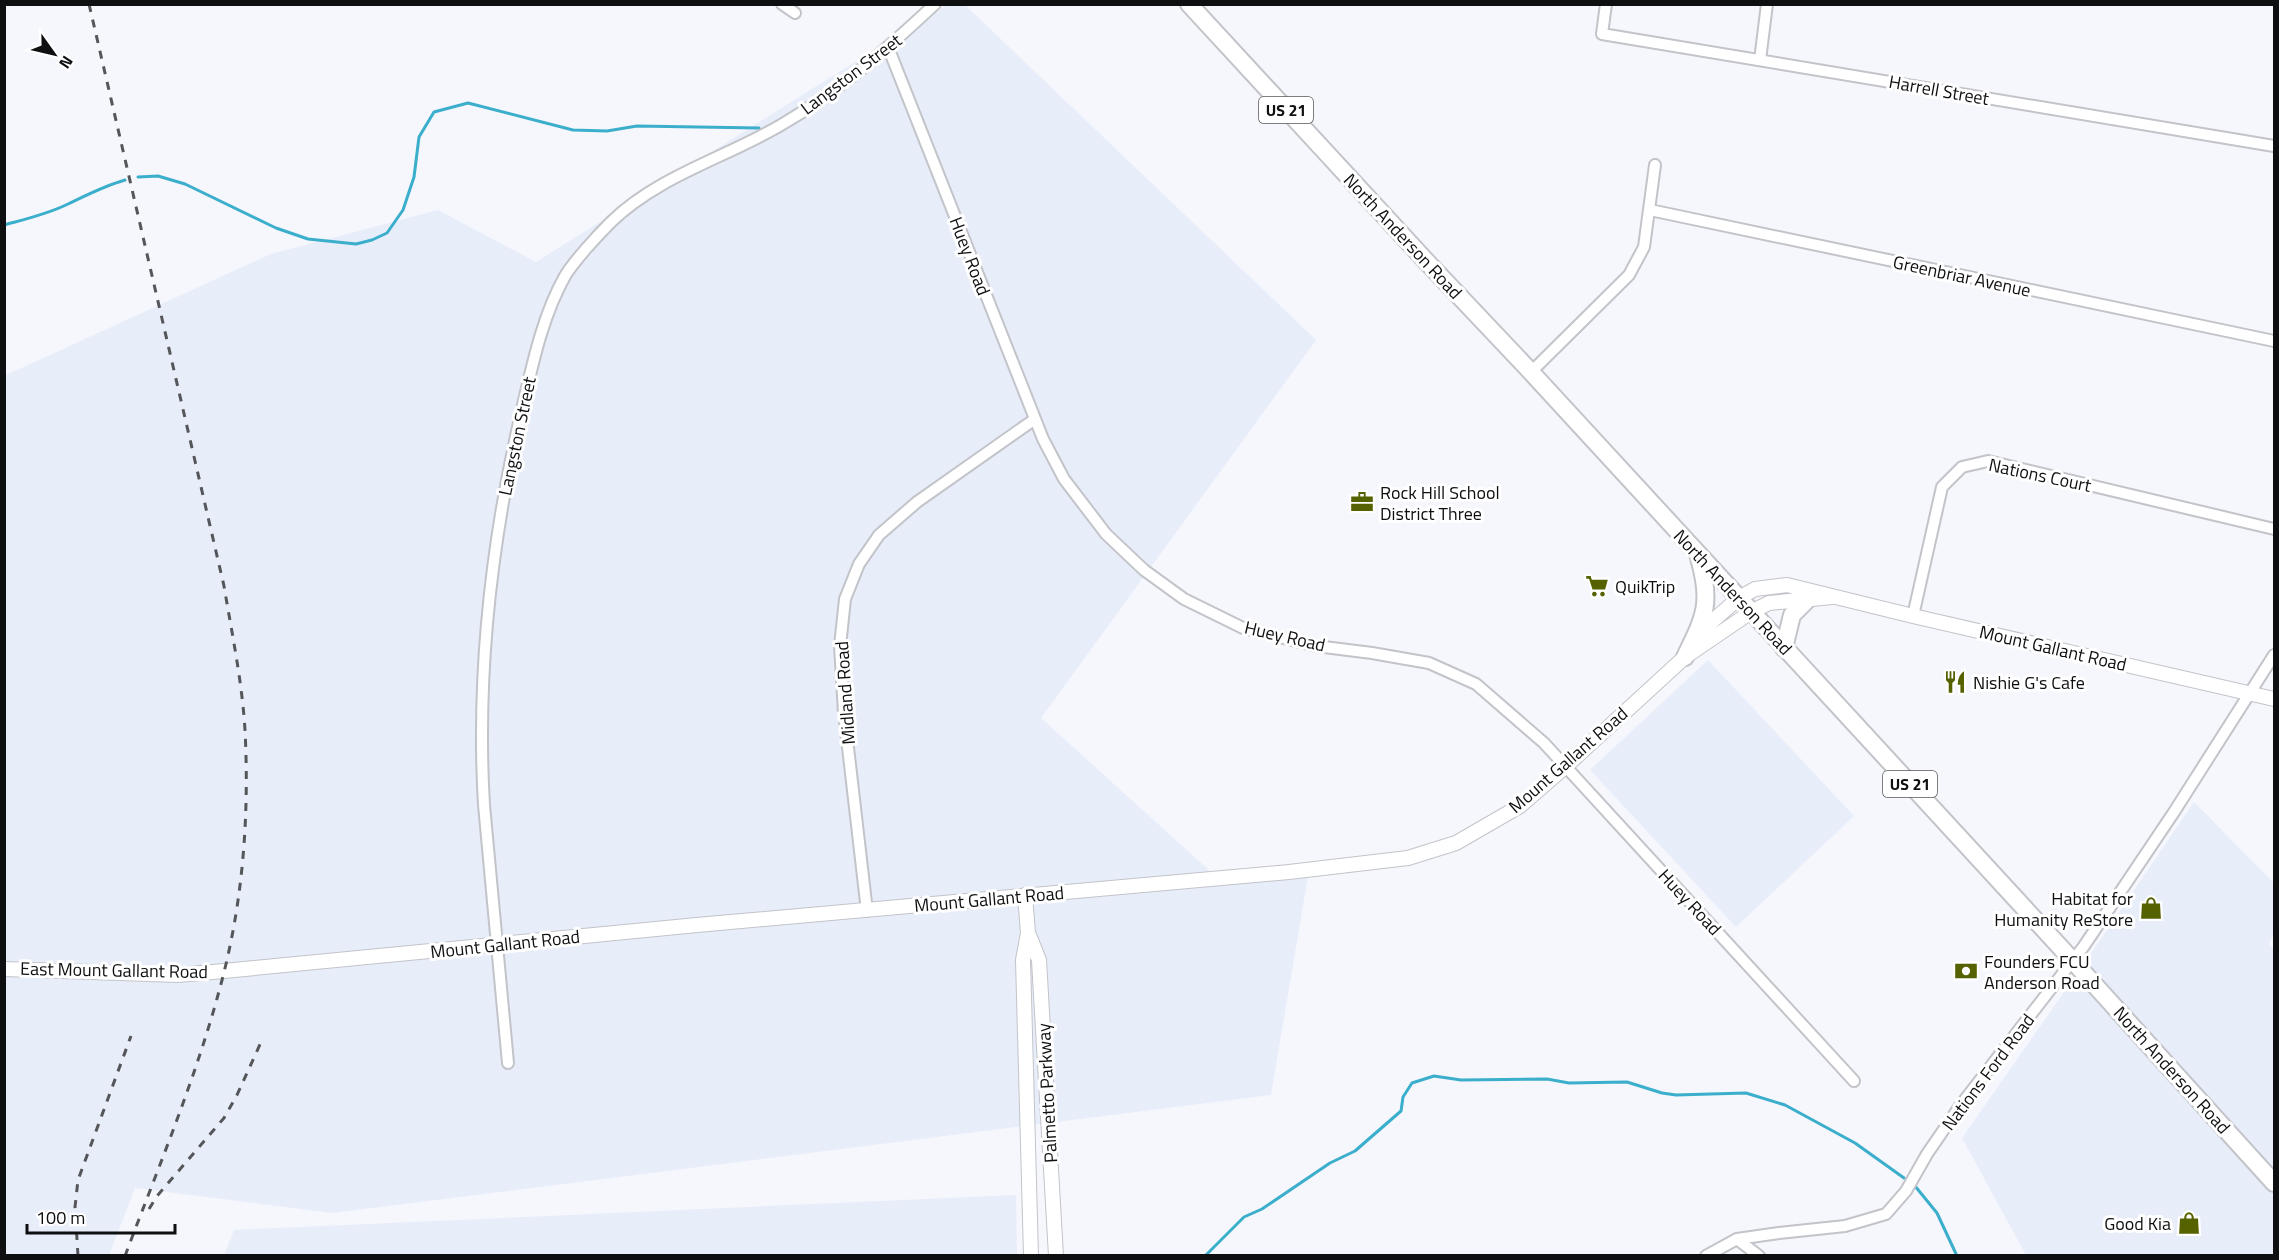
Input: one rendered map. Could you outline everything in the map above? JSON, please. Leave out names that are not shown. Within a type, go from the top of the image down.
[{"type":"main road","name":"North Anderson Road","points":[[1189,4],[1739,598],[2274,1183]]},
{"type":"main road","points":[[1685,657],[1703,622],[1706,608],[1704,577],[1698,554]]},
{"type":"main road","points":[[1784,648],[1792,615],[1807,600]]},
{"type":"street","points":[[782,4],[795,13]]},
{"type":"street","name":"Langston Street","points":[[508,1064],[482,769],[483,682],[488,602],[512,453],[532,365],[548,312],[566,274],[611,222],[637,201],[685,172],[778,127],[804,111],[843,85],[935,4]]},
{"type":"street","name":"Harrell Street","points":[[1606,4],[1602,34],[2274,146]]},
{"type":"street","points":[[1760,60],[1767,4]]},
{"type":"street","name":"Huey Road","points":[[888,47],[1035,419],[1064,479],[1099,525],[1144,570],[1184,599],[1244,628],[1316,646],[1429,663],[1476,684],[1544,743],[1854,1081]]},
{"type":"street","points":[[1531,372],[1629,275],[1644,247],[1655,165]]},
{"type":"street","name":"Greenbriar Avenue","points":[[1650,210],[2274,342]]},
{"type":"street","name":"Midland Road","points":[[867,911],[844,712],[840,646],[845,600],[859,564],[879,535],[917,502],[1035,419]]},
{"type":"street","name":"Nations Court","points":[[1913,616],[1942,486],[1962,467],[1988,461],[2274,529]]},
{"type":"street","name":"Mount Gallant Road","points":[[1685,657],[1709,624],[1739,598],[1755,589],[1787,585],[2274,699]]},
{"type":"street","name":"Mount Gallant Road","points":[[224,971],[1288,872],[1408,858],[1456,843],[1513,810],[1565,767],[1685,657],[1751,612],[1769,603],[1832,597]]},
{"type":"street","name":"Nations Ford Road","points":[[1706,1256],[1737,1239],[1845,1226],[1886,1214],[1906,1191],[1927,1154],[1960,1106],[2073,961],[2274,655]]},
{"type":"street","name":"Palmetto Parkway","points":[[1025,896],[1028,933],[1023,960],[1031,1256]]},
{"type":"street","name":"Palmetto Parkway","points":[[1028,933],[1039,960],[1056,1256]]},
{"type":"street","name":"East Mount Gallant Road","points":[[4,969],[178,975],[224,971]]},
{"type":"street","points":[[1737,1239],[1759,1256]]},
{"type":"shaded area","points":[[946,5],[965,5],[1316,340],[1041,718],[1222,882],[1308,876],[1271,1095],[332,1213],[135,1188],[109,1255],[5,1255],[4,376],[271,254],[438,210],[536,262]]},
{"type":"shaded area","points":[[1708,660],[1854,816],[1736,927],[1590,770]]},
{"type":"shaded area","points":[[2194,802],[2274,883],[2274,933],[2269,944],[2274,950],[2274,1255],[2026,1255],[1962,1138]]},
{"type":"shaded area","points":[[1016,1195],[1017,1255],[224,1255],[234,1230]]},
{"type":"waterway","points":[[138,177],[158,176],[185,184],[276,228],[308,239],[356,244],[387,233],[403,210],[414,177],[419,137],[434,112],[468,103],[573,130],[607,131],[637,126],[759,128]]},
{"type":"waterway","points":[[4,225],[53,211],[125,180]]},
{"type":"waterway","points":[[1205,1256],[1244,1217],[1262,1209],[1330,1163],[1355,1151],[1401,1111],[1403,1097],[1412,1083],[1434,1076],[1461,1080],[1547,1079],[1569,1083],[1627,1082],[1676,1095],[1746,1093],[1785,1105],[1855,1143],[1904,1178]]},
{"type":"waterway","points":[[1915,1186],[1937,1213],[1957,1256]]},
{"type":"railway","points":[[89,4],[224,586],[242,694],[246,759],[244,848],[237,906],[226,964],[193,1075],[125,1256]]},
{"type":"railway","points":[[78,1256],[75,1207],[78,1180],[131,1036]]},
{"type":"railway","points":[[149,1209],[157,1196],[224,1118],[262,1040]]},
{"type":"place","name":"Rock Hill School District Three","points":[[1362,502]]},
{"type":"place","name":"QuikTrip","points":[[1597,586]]},
{"type":"place","name":"Nishie G's Cafe","points":[[1955,682]]},
{"type":"place","name":"Habitat for Humanity ReStore","points":[[2151,908]]},
{"type":"place","name":"Founders FCU Anderson Road","points":[[1966,971]]},
{"type":"place","name":"Good Kia","points":[[2189,1223]]}]
